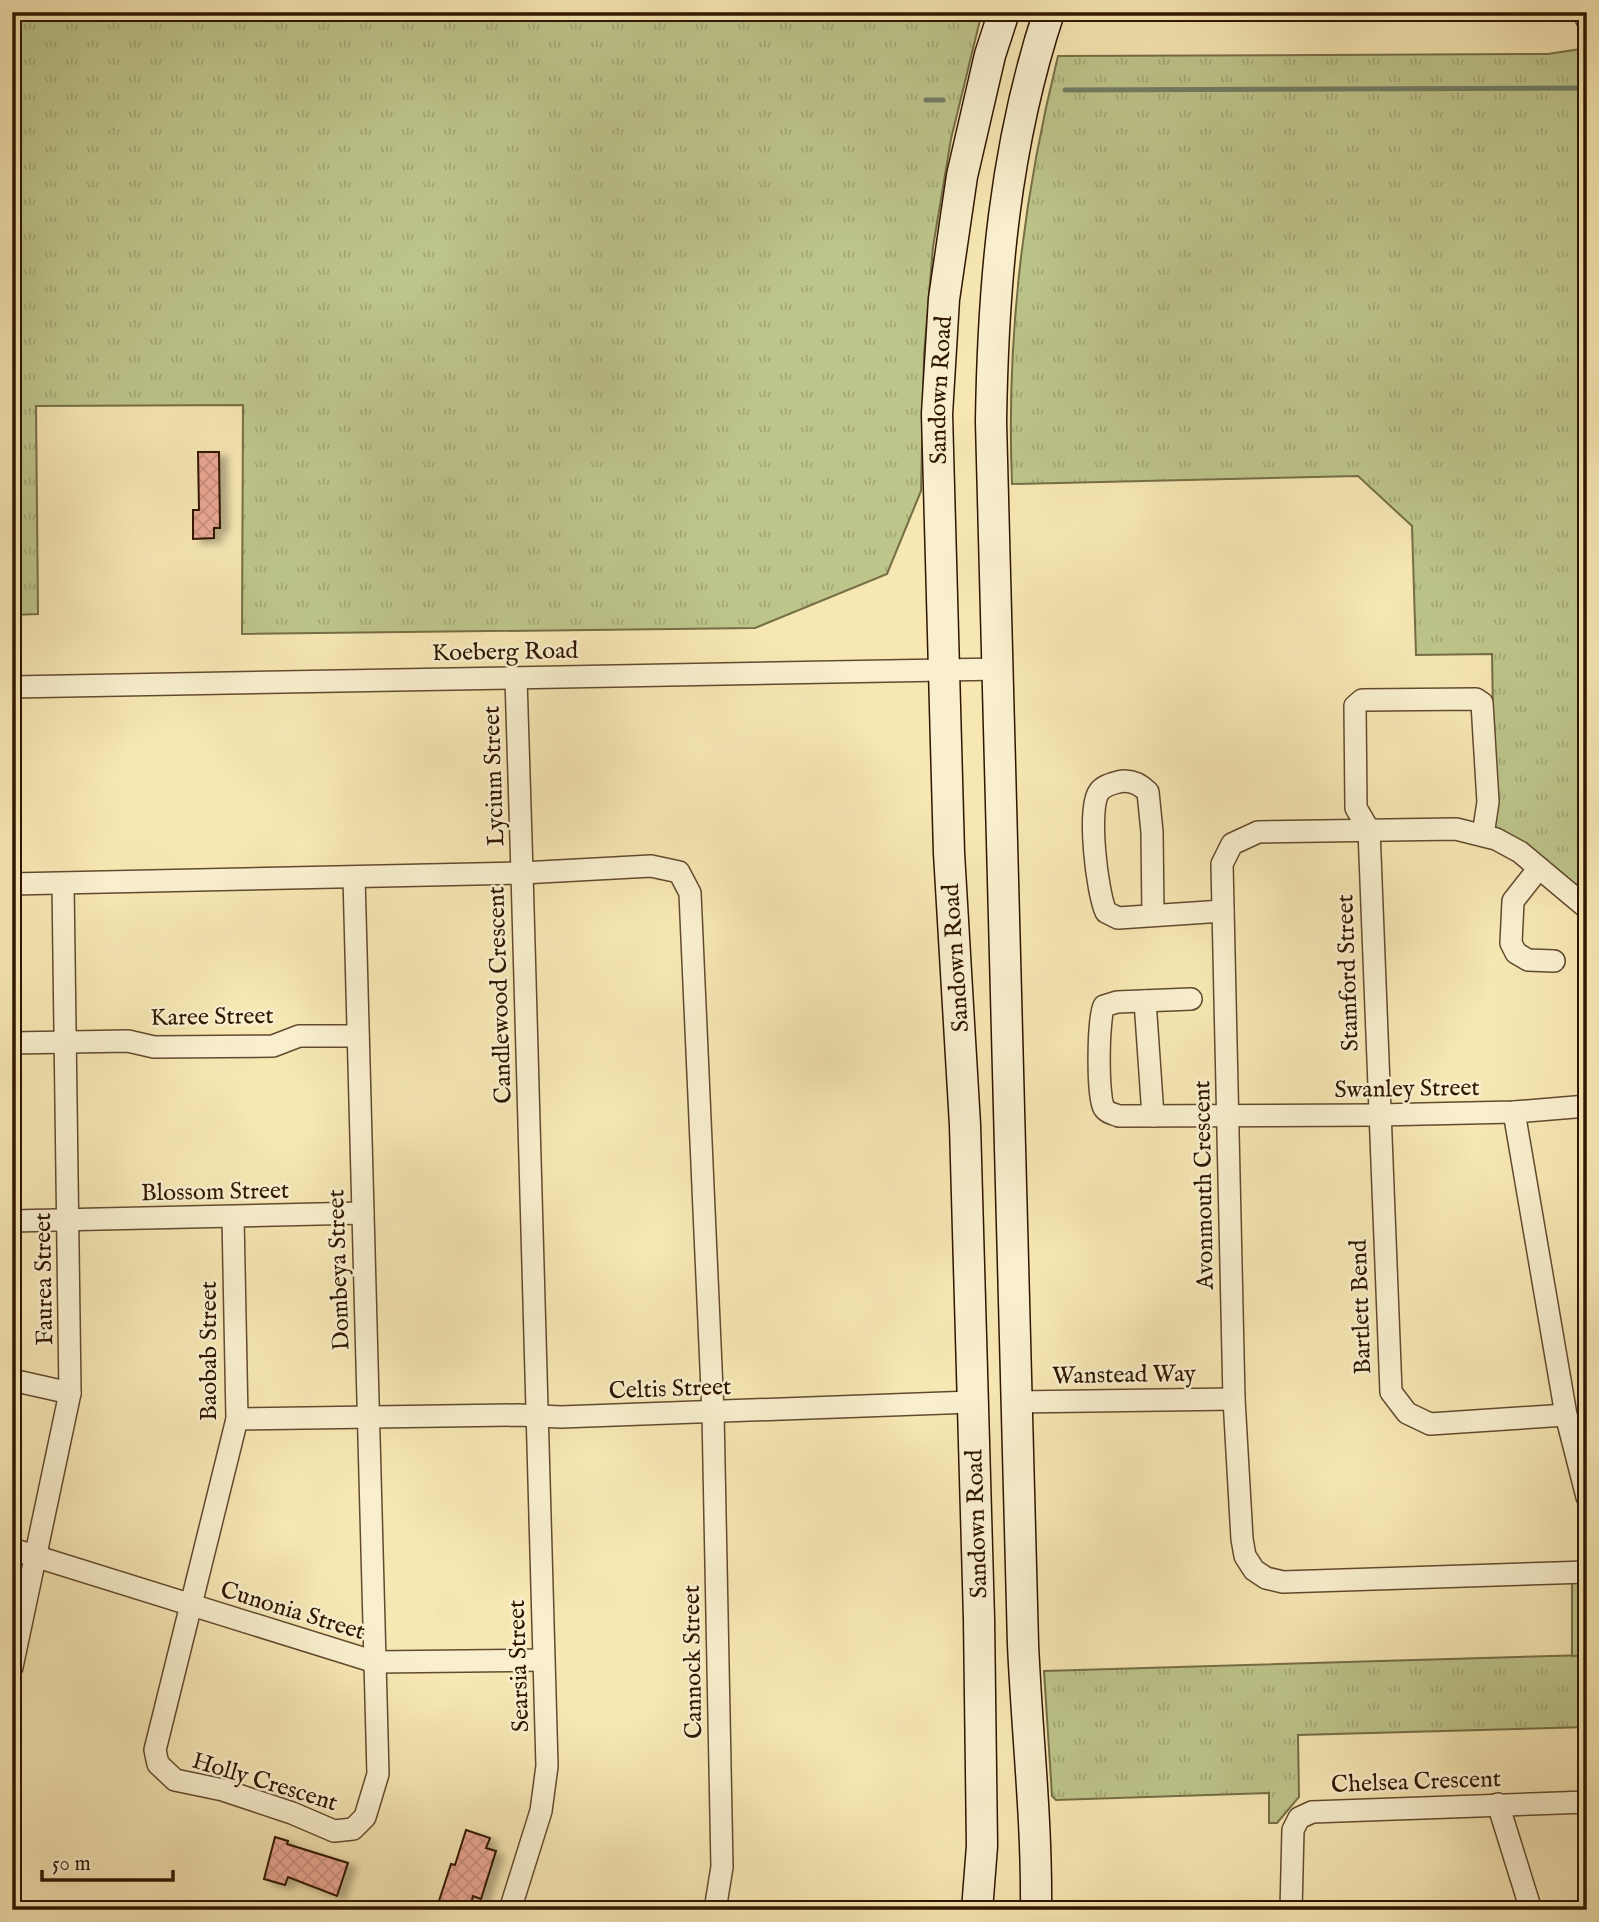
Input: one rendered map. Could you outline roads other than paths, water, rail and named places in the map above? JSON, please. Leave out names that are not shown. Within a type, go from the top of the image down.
[{"type":"main road","name":"Sandown Road","points":[[977,1910],[982,1846],[982,1734],[965,1125],[949,853],[937,414],[944,299],[962,176],[990,55],[1004,12]]},
{"type":"main road","name":"Sandown Road","points":[[1036,1910],[1036,1821],[1026,1707],[1016,1402],[991,422],[997,263],[1013,152],[1049,12]]},
{"type":"street","points":[[1584,12],[1587,20]]},
{"type":"street","name":"Koeberg Road","points":[[12,687],[999,669]]},
{"type":"street","name":"Lycium Street","points":[[516,678],[522,873]]},
{"type":"street","points":[[1369,830],[1356,808],[1355,706],[1362,700],[1476,699],[1482,703],[1488,802],[1483,835]]},
{"type":"street","points":[[1153,915],[1151,807],[1148,792],[1132,782],[1122,781],[1098,792],[1094,803],[1096,862],[1105,912],[1118,918],[1223,911]]},
{"type":"street","name":"Avonmouth Crescent","points":[[1587,908],[1520,852],[1483,835],[1456,829],[1258,832],[1244,836],[1233,844],[1224,860],[1234,1399],[1242,1539],[1249,1563],[1258,1574],[1283,1582],[1587,1572]]},
{"type":"street","name":"Stamford Street","points":[[1369,830],[1378,1115]]},
{"type":"street","name":"Cannock Street","points":[[522,873],[651,866],[679,872],[690,893],[713,1413],[722,1867],[715,1910]]},
{"type":"street","points":[[1539,868],[1513,901],[1511,943],[1516,953],[1528,960],[1554,961]]},
{"type":"street","name":"Candlewood Crescent","points":[[12,884],[522,873],[537,1416]]},
{"type":"street","name":"Dombeya Street","points":[[354,877],[375,1662]]},
{"type":"street","name":"Faurea Street","points":[[12,1667],[70,1393],[63,884]]},
{"type":"street","name":"Swanley Street","points":[[1191,999],[1111,1003],[1101,1012],[1101,1100],[1104,1108],[1119,1116],[1229,1118],[1514,1112],[1587,1106]]},
{"type":"street","points":[[1145,1001],[1153,1116]]},
{"type":"street","name":"Karee Street","points":[[12,1043],[128,1041],[153,1047],[273,1046],[299,1036],[358,1036]]},
{"type":"street","points":[[1514,1112],[1566,1415],[1587,1497]]},
{"type":"street","name":"Bartlett Bend","points":[[1378,1115],[1389,1384],[1395,1400],[1407,1413],[1423,1422],[1438,1425],[1566,1415]]},
{"type":"street","name":"Blossom Street","points":[[12,1222],[363,1213]]},
{"type":"street","name":"Baobab Street","points":[[190,1605],[237,1419],[233,1217]]},
{"type":"street","points":[[12,1380],[70,1393]]},
{"type":"street","name":"Wanstead Way","points":[[1016,1402],[1234,1399]]},
{"type":"street","name":"Celtis Street","points":[[237,1419],[713,1413],[972,1402]]},
{"type":"street","name":"Searsia Street","points":[[510,1910],[537,1829],[545,1787],[537,1416]]},
{"type":"street","name":"Cunonia Street","points":[[12,1549],[37,1554],[375,1662],[543,1660]]},
{"type":"street","name":"Holly Crescent","points":[[190,1605],[155,1750],[158,1764],[175,1780],[223,1790],[292,1813],[334,1831],[345,1832],[361,1823],[377,1781],[375,1662]]},
{"type":"street","name":"Chelsea Crescent","points":[[1291,1910],[1291,1838],[1296,1823],[1304,1815],[1322,1809],[1587,1802]]},
{"type":"street","points":[[1498,1804],[1531,1910]]},
{"type":"waterway","points":[[1065,90],[1587,88]]},
{"type":"waterway","points":[[926,100],[943,100]]}]
